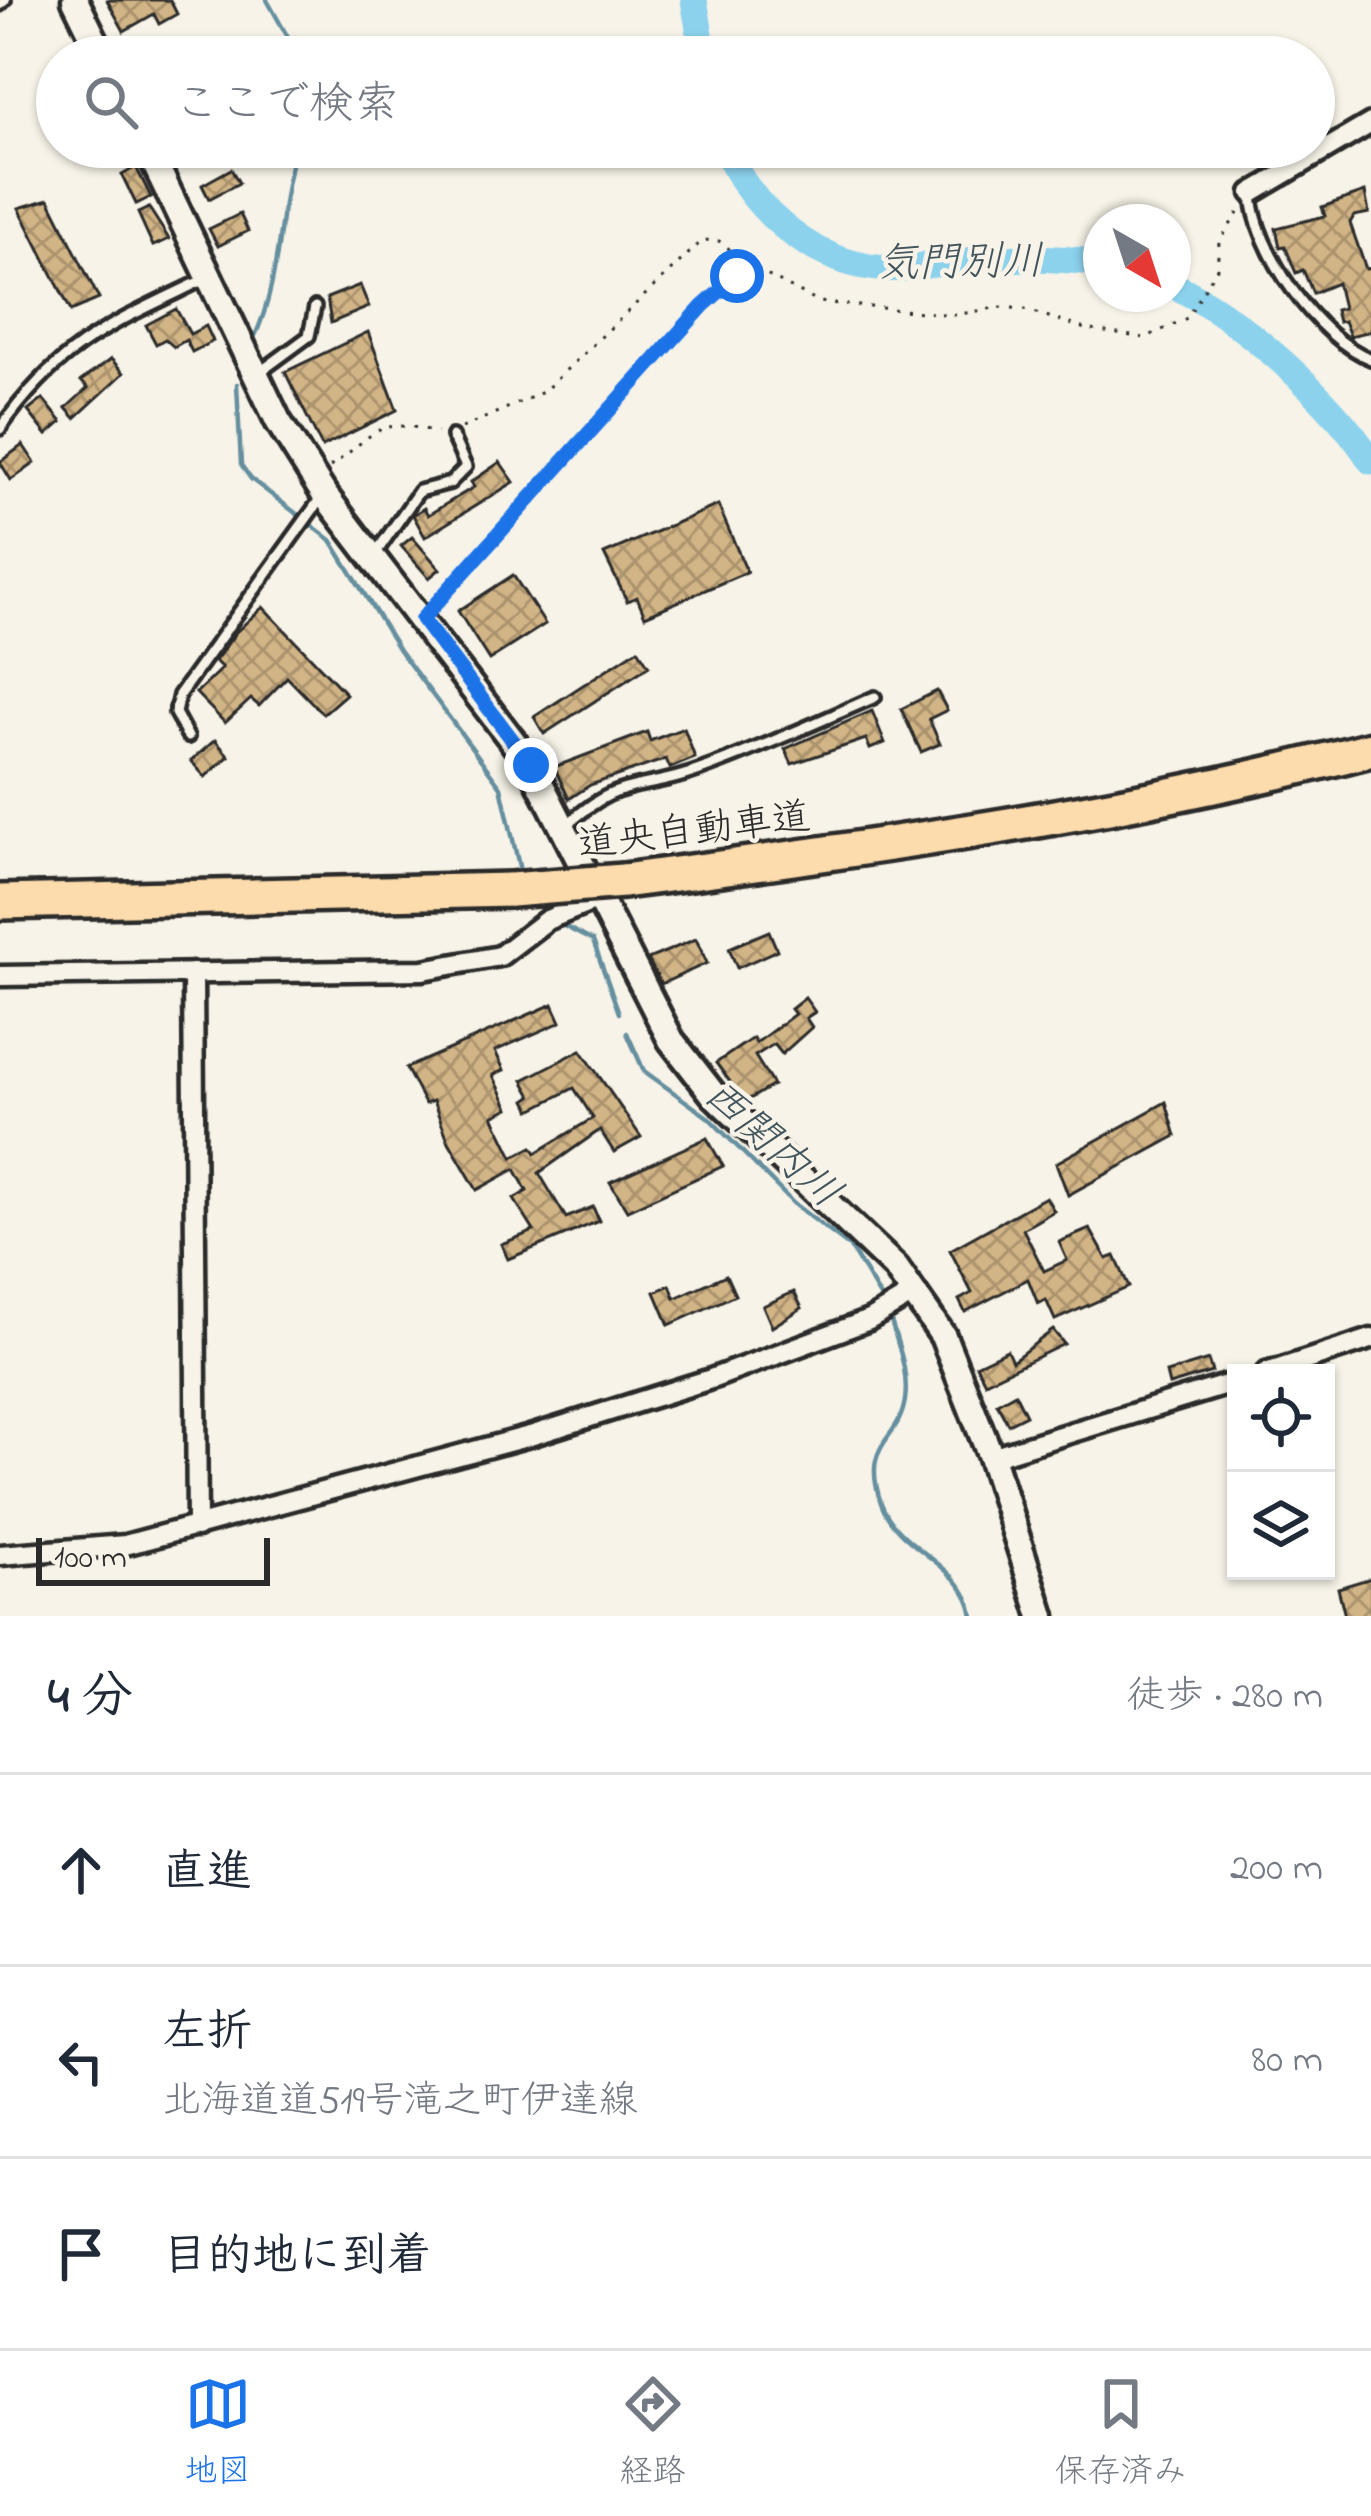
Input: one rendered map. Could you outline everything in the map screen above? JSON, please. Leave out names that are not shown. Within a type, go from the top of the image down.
[{"type":"highway","name":"道央自動車道","points":[[6,901],[610,890],[1160,799],[1371,749]]},
{"type":"main road","points":[[75,0],[93,36]]},
{"type":"main road","points":[[157,168],[312,502],[374,557],[531,765],[564,827],[610,890],[671,1040],[713,1094],[854,1225],[916,1292],[959,1369],[1042,1616]]},
{"type":"street","points":[[1335,144],[1371,123]]},
{"type":"street","points":[[1252,193],[1294,168]]},
{"type":"street","points":[[0,976],[423,970],[474,964],[500,956],[554,916],[610,890]]},
{"type":"street","points":[[193,974],[196,1527]]},
{"type":"street","points":[[0,1556],[125,1545],[530,1436],[711,1379],[869,1321],[916,1292]]},
{"type":"street","points":[[1294,1364],[1371,1339]]},
{"type":"street","points":[[991,1456],[1227,1385]]},
{"type":"lane","points":[[1252,193],[1253,214],[1300,300],[1324,330],[1371,359]]},
{"type":"lane","points":[[0,429],[32,382],[63,355],[209,277]]},
{"type":"lane","points":[[256,376],[309,336],[314,307]]},
{"type":"lane","points":[[374,557],[419,491],[449,483],[466,467],[452,436]]},
{"type":"lane","points":[[188,737],[175,713],[179,695],[312,502]]},
{"type":"lane","points":[[564,827],[594,799],[631,783],[694,773],[875,698]]},
{"type":"path","points":[[312,502],[386,426],[402,421],[452,436],[489,412],[543,392],[703,240],[719,241],[755,269],[818,302],[955,315],[1000,307],[1024,309],[1085,328],[1145,338],[1187,318],[1217,268],[1219,242],[1252,193]]},
{"type":"path","points":[[422,619],[703,306],[737,276],[755,269]]},
{"type":"building","points":[[107,0],[170,0],[177,14],[159,24],[154,14],[124,31]]},
{"type":"building","points":[[136,168],[151,197],[136,204],[122,175]]},
{"type":"building","points":[[231,169],[239,183],[209,199],[202,185]]},
{"type":"building","points":[[1365,192],[1369,213],[1354,216],[1350,223],[1366,269],[1371,268],[1371,331],[1350,336],[1335,310],[1343,308],[1337,283],[1313,293],[1303,270],[1296,273],[1285,246],[1280,247],[1276,228],[1325,216],[1322,207]]},
{"type":"building","points":[[49,199],[99,299],[71,311],[19,208]]},
{"type":"building","points":[[149,208],[169,239],[153,246],[138,213]]},
{"type":"building","points":[[240,214],[248,231],[218,246],[209,229]]},
{"type":"building","points":[[360,285],[369,307],[331,323],[327,298]]},
{"type":"building","points":[[176,309],[190,334],[206,326],[213,341],[192,352],[186,340],[174,347],[165,339],[156,344],[146,325]]},
{"type":"building","points":[[368,332],[397,410],[322,447],[285,372]]},
{"type":"building","points":[[111,359],[124,373],[75,418],[66,408],[88,388],[81,381]]},
{"type":"building","points":[[43,399],[62,422],[47,435],[28,411]]},
{"type":"building","points":[[23,445],[35,463],[11,480],[0,462]]},
{"type":"building","points":[[500,462],[514,482],[425,537],[413,515],[424,508],[428,515],[474,487],[471,482]]},
{"type":"building","points":[[718,505],[747,572],[645,616],[637,597],[627,601],[604,554]]},
{"type":"building","points":[[412,537],[440,569],[429,578],[401,546]]},
{"type":"building","points":[[513,575],[545,624],[489,660],[458,611]]},
{"type":"building","points":[[263,607],[346,694],[323,714],[287,677],[259,706],[251,699],[225,723],[196,693],[222,668],[215,661],[236,632]]},
{"type":"building","points":[[638,649],[649,666],[544,734],[534,717]]},
{"type":"building","points":[[937,691],[947,710],[929,719],[940,744],[921,752],[901,709]]},
{"type":"building","points":[[872,711],[885,743],[870,749],[866,739],[792,764],[785,749]]},
{"type":"building","points":[[684,728],[695,758],[670,768],[666,759],[590,785],[569,799],[554,767],[647,732],[650,741]]},
{"type":"building","points":[[215,740],[229,756],[205,777],[191,761]]},
{"type":"building","points":[[769,931],[777,950],[737,968],[729,948]]},
{"type":"building","points":[[696,939],[707,963],[661,984],[648,959]]},
{"type":"building","points":[[805,998],[815,1012],[806,1018],[812,1027],[782,1054],[774,1044],[755,1056],[773,1085],[745,1102],[716,1063],[753,1038],[756,1043],[795,1014],[791,1009]]},
{"type":"building","points":[[553,1004],[561,1022],[495,1051],[504,1070],[493,1075],[509,1108],[493,1116],[513,1157],[532,1147],[536,1153],[593,1118],[574,1088],[531,1110],[526,1100],[532,1096],[523,1080],[581,1050],[641,1137],[614,1152],[600,1130],[539,1173],[566,1218],[593,1207],[599,1221],[508,1259],[501,1244],[534,1231],[514,1199],[527,1191],[515,1169],[477,1190],[449,1142],[433,1101],[425,1104],[406,1068]]},
{"type":"building","points":[[1166,1102],[1176,1136],[1068,1195],[1056,1163]]},
{"type":"building","points":[[707,1138],[723,1166],[627,1210],[610,1182]]},
{"type":"building","points":[[1046,1197],[1054,1211],[1023,1229],[1044,1271],[1067,1260],[1059,1242],[1090,1229],[1107,1259],[1115,1256],[1129,1287],[1055,1320],[1046,1300],[1038,1304],[1028,1279],[965,1312],[959,1300],[972,1293],[950,1250]]},
{"type":"building","points":[[726,1275],[735,1295],[669,1325],[655,1292],[670,1285],[675,1298]]},
{"type":"building","points":[[794,1292],[802,1308],[772,1327],[763,1306]]},
{"type":"building","points":[[1053,1330],[1064,1344],[985,1382],[976,1365],[1007,1350],[1012,1361]]},
{"type":"building","points":[[1208,1360],[1212,1372],[1169,1385],[1166,1373]]},
{"type":"building","points":[[1015,1393],[1026,1415],[1008,1424],[997,1403]]},
{"type":"building","points":[[1371,1578],[1371,1616],[1345,1616],[1338,1588]]},
{"type":"waterway","name":"西関内川","points":[[267,0],[287,36]]},
{"type":"waterway","name":"気門別川","points":[[694,0],[700,36]]},
{"type":"waterway","name":"西関内川","points":[[254,338],[270,292],[291,168]]},
{"type":"waterway","name":"気門別川","points":[[735,168],[782,225],[845,261],[890,269],[1008,258],[1083,261]]},
{"type":"waterway","name":"気門別川","points":[[1191,295],[1282,362],[1333,412],[1371,461]]},
{"type":"waterway","name":"西関内川","points":[[237,384],[241,465],[251,479],[331,540],[399,650],[501,787],[521,875]]},
{"type":"waterway","name":"西関内川","points":[[560,924],[593,941],[619,1013]]},
{"type":"waterway","name":"西関内川","points":[[627,1033],[644,1071],[709,1118],[794,1204],[850,1247],[881,1298]]},
{"type":"waterway","name":"西関内川","points":[[890,1318],[906,1390],[901,1414],[875,1467],[881,1503],[902,1534],[958,1583],[973,1616]]},
{"type":"route","points":[[531,765],[422,619],[703,306],[737,276]]}]
